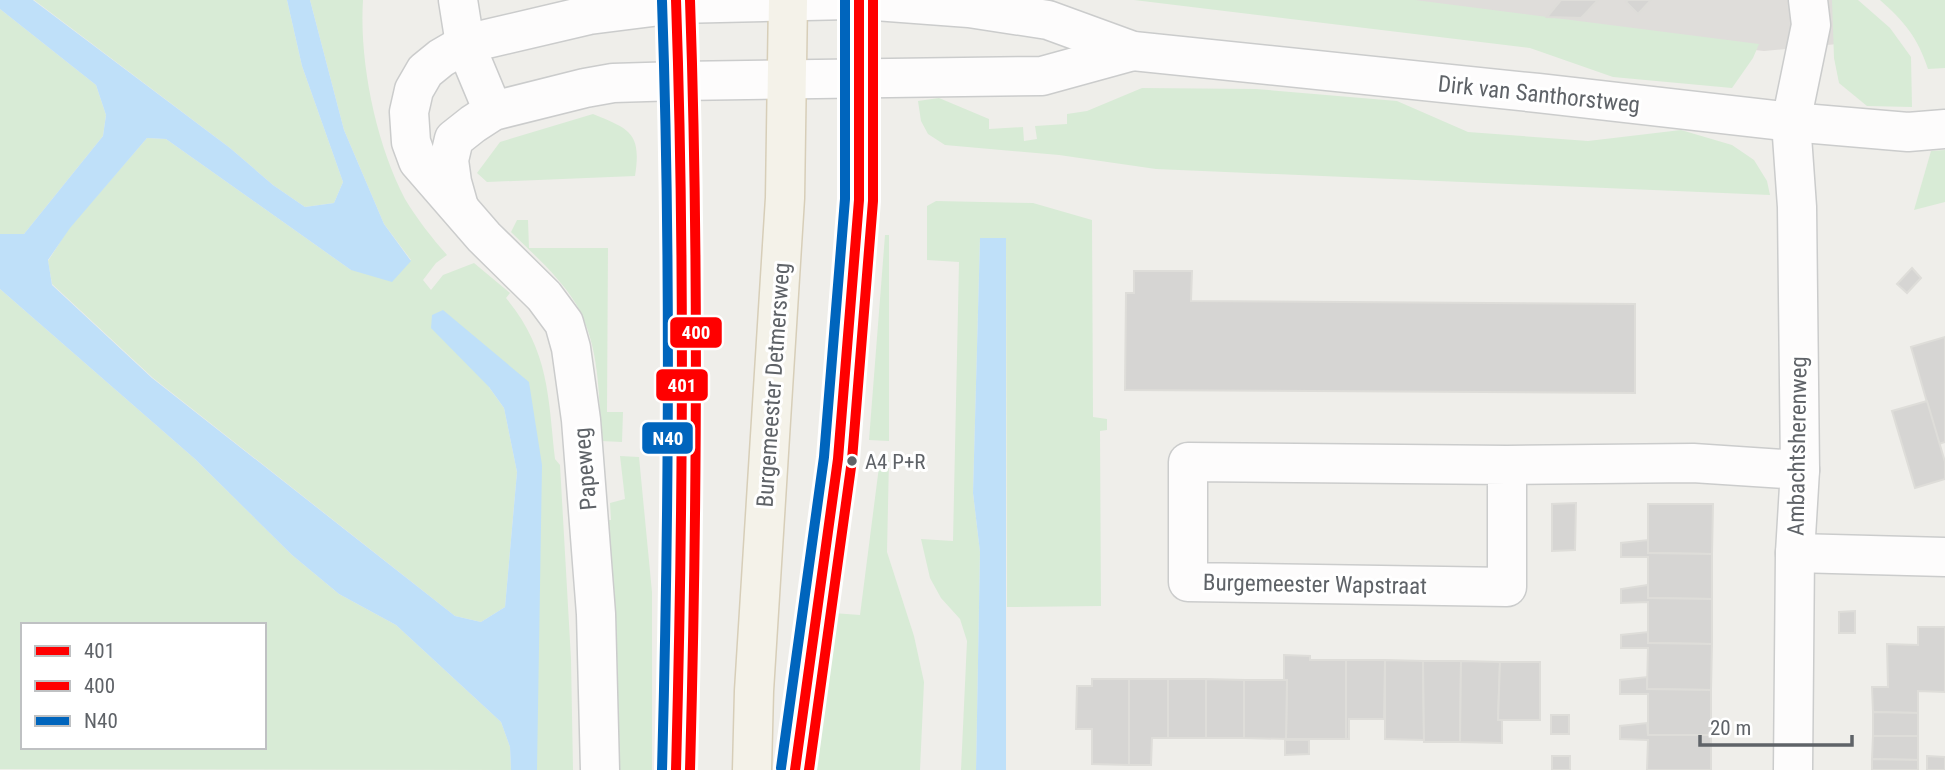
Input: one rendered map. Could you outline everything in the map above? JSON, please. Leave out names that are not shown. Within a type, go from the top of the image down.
[{"type":"main road","name":"Burgemeester Detmersweg","points":[[752,770],[754,691],[784,209],[788,1]]},
{"type":"main road","points":[[676,2],[683,215],[685,412],[676,770]]},
{"type":"street","points":[[458,0],[465,44],[494,111]]},
{"type":"street","points":[[465,44],[589,15],[676,2],[850,0]]},
{"type":"street","points":[[794,770],[838,459],[859,200],[861,0]]},
{"type":"street","name":"Dirk van Santhorstweg","points":[[861,0],[969,8],[1048,20],[1133,51],[1791,122],[1908,132],[1945,129]]},
{"type":"street","name":"Ambachtsherenweg","points":[[1793,770],[1795,553],[1800,470],[1797,207],[1791,122],[1811,25],[1808,0]]},
{"type":"street","name":"Papeweg","points":[[465,44],[440,58],[425,71],[414,90],[409,112],[411,142],[418,161],[484,237],[544,296],[564,323],[571,348],[581,420],[597,614],[600,770]]},
{"type":"street","name":"Dirk van Santhorstweg","points":[[494,111],[613,83],[1042,76],[1133,51]]},
{"type":"street","name":"Papeweg","points":[[460,209],[452,183],[449,160],[454,139],[494,111]]},
{"type":"street","name":"Burgemeester Wapstraat","points":[[1507,465],[1507,587],[1188,582],[1188,462],[1507,465],[1693,463],[1800,470]]},
{"type":"street","points":[[1795,553],[1945,557]]},
{"type":"shaded area","points":[[1309,0],[1843,0],[1848,43],[1764,51]]},
{"type":"green space","points":[[34,0],[287,0],[302,66],[343,182],[334,203],[305,207]]},
{"type":"green space","points":[[310,0],[363,0],[362,24],[367,76],[386,153],[405,199],[447,255],[436,263],[423,280],[431,290],[443,275],[474,263],[510,293],[506,298],[531,336],[539,355],[548,394],[555,459],[560,465],[571,659],[573,770],[537,770],[529,382],[489,387],[504,408],[517,472],[505,607],[481,622],[455,616],[153,378],[52,284],[48,261],[69,228],[147,138],[166,139],[351,270],[411,260],[384,224],[344,130]]},
{"type":"green space","points":[[1134,0],[1415,0],[1759,44],[1753,58],[1732,88],[1613,77],[1530,48]]},
{"type":"green space","points":[[1832,0],[1858,0],[1890,28],[1911,57],[1912,107],[1867,106],[1839,83],[1834,58]]},
{"type":"green space","points":[[1880,0],[1945,0],[1945,68],[1928,69],[1920,48],[1909,31]]},
{"type":"green space","points":[[0,9],[96,85],[106,115],[103,136],[24,234],[0,234]]},
{"type":"green space","points":[[1142,88],[1256,89],[1397,101],[1468,132],[1588,141],[1681,130],[1732,145],[1754,160],[1767,181],[1770,195],[1156,169],[1059,155],[945,145],[928,134],[921,121],[918,101],[939,98],[989,119],[989,129],[1023,127],[1024,141],[1037,139],[1035,126],[1067,124],[1067,114],[1087,111]]},
{"type":"green space","points":[[593,114],[616,124],[630,134],[636,150],[635,176],[487,182],[477,173],[500,142]]},
{"type":"green space","points":[[1945,150],[1945,202],[1914,210],[1931,151]]},
{"type":"green space","points":[[936,201],[1033,203],[1092,220],[1093,417],[1107,419],[1107,430],[1100,431],[1101,606],[1007,607],[1006,238],[980,238],[973,493],[980,552],[976,770],[961,770],[967,641],[960,619],[941,598],[930,578],[921,539],[953,541],[959,262],[927,260],[927,206]]},
{"type":"green space","points":[[517,220],[528,220],[529,248],[608,248],[607,412],[623,412],[622,442],[601,441],[597,371],[584,320],[562,284],[511,232]]},
{"type":"green space","points":[[885,235],[889,235],[889,441],[869,440]]},
{"type":"green space","points":[[0,289],[195,459],[292,555],[339,594],[396,625],[501,722],[510,747],[511,770],[0,769]]},
{"type":"green space","points":[[620,456],[639,457],[652,592],[652,770],[615,770],[607,520],[611,520],[610,503],[625,499]]},
{"type":"green space","points":[[880,459],[889,460],[887,552],[914,636],[924,682],[920,770],[815,770],[833,613],[860,615]]},
{"type":"water","points":[[0,0],[33,0],[305,207],[334,203],[343,182],[302,66],[287,0],[310,0],[344,130],[384,224],[411,261],[392,282],[351,270],[166,139],[147,138],[70,228],[48,260],[52,285],[152,378],[455,616],[481,622],[505,607],[517,472],[504,408],[489,387],[431,328],[432,315],[443,310],[529,382],[542,465],[537,770],[511,770],[510,747],[501,722],[396,625],[339,594],[292,555],[195,459],[0,289],[0,234],[24,234],[103,136],[106,115],[96,85],[0,9]]},
{"type":"water","points":[[980,238],[1006,238],[1006,770],[976,770],[980,552],[973,493]]},
{"type":"building","points":[[1561,0],[1598,0],[1581,18],[1547,17]]},
{"type":"building","points":[[1651,0],[1638,14],[1626,2]]},
{"type":"building","points":[[1912,268],[1921,278],[1907,293],[1897,284]]},
{"type":"building","points":[[1134,271],[1192,271],[1191,301],[1635,304],[1635,393],[1125,390],[1126,293],[1134,293]]},
{"type":"building","points":[[1945,337],[1945,442],[1939,444],[1911,347]]},
{"type":"building","points":[[1927,401],[1945,462],[1945,479],[1915,488],[1892,411]]},
{"type":"building","points":[[1576,503],[1575,550],[1552,551],[1552,504]]},
{"type":"building","points":[[1648,504],[1713,504],[1712,554],[1648,553]]},
{"type":"building","points":[[1648,540],[1648,553],[1712,554],[1712,599],[1648,598],[1648,557],[1621,557],[1621,543]]},
{"type":"building","points":[[1648,585],[1648,598],[1712,599],[1712,644],[1648,643],[1648,602],[1621,603],[1621,589]]},
{"type":"building","points":[[1855,611],[1855,633],[1839,633],[1839,612]]},
{"type":"building","points":[[1918,627],[1945,627],[1945,692],[1918,691],[1918,713],[1873,712],[1872,687],[1888,687],[1887,644],[1918,645]]},
{"type":"building","points":[[1648,632],[1648,643],[1712,644],[1711,690],[1647,689],[1648,648],[1621,648],[1621,635]]},
{"type":"building","points":[[1284,655],[1310,656],[1310,660],[1346,660],[1346,739],[1286,739],[1287,680],[1284,680]]},
{"type":"building","points":[[1346,660],[1385,660],[1384,719],[1349,719],[1349,739],[1346,739]]},
{"type":"building","points":[[1385,660],[1423,661],[1424,740],[1385,739]]},
{"type":"building","points":[[1423,661],[1461,661],[1460,742],[1424,742]]},
{"type":"building","points":[[1461,661],[1500,662],[1498,720],[1502,720],[1502,743],[1460,742]]},
{"type":"building","points":[[1500,662],[1540,662],[1540,720],[1498,720]]},
{"type":"building","points":[[1647,677],[1647,689],[1711,690],[1711,735],[1648,735],[1648,694],[1620,694],[1620,680]]},
{"type":"building","points":[[1092,679],[1129,679],[1129,765],[1092,764],[1092,729],[1076,729],[1077,686],[1092,686]]},
{"type":"building","points":[[1129,679],[1168,679],[1168,738],[1152,738],[1151,765],[1129,765]]},
{"type":"building","points":[[1168,679],[1206,679],[1206,738],[1168,738]]},
{"type":"building","points":[[1206,679],[1244,680],[1244,738],[1206,738]]},
{"type":"building","points":[[1244,680],[1287,680],[1286,739],[1244,738]]},
{"type":"building","points":[[1873,712],[1918,713],[1918,736],[1873,736]]},
{"type":"building","points":[[1551,715],[1569,715],[1569,734],[1551,734]]},
{"type":"building","points":[[1647,723],[1648,735],[1711,735],[1711,770],[1647,770],[1648,740],[1620,739],[1620,726]]},
{"type":"building","points":[[1873,736],[1918,736],[1918,760],[1872,759]]},
{"type":"building","points":[[1285,740],[1309,740],[1309,754],[1285,755]]},
{"type":"building","points":[[1552,756],[1570,756],[1570,770],[1552,770]]},
{"type":"building","points":[[1927,756],[1945,757],[1945,770],[1927,770]]},
{"type":"building","points":[[1872,759],[1918,760],[1918,770],[1872,770]]},
{"type":"transit line","name":"401","points":[[676,0],[682,385],[676,770]]},
{"type":"transit line","name":"400","points":[[690,0],[696,385],[690,770]]},
{"type":"transit line","name":"N40","points":[[781,768],[824,457],[845,199],[845,0]]},
{"type":"transit line","name":"401","points":[[795,770],[838,459],[859,200],[859,0]]},
{"type":"transit line","name":"400","points":[[809,770],[852,460],[873,201],[873,0]]},
{"type":"transit line","name":"N40","points":[[662,1],[668,385],[662,770]]},
{"type":"place","name":"A4 P+R","points":[[852,461]]}]
